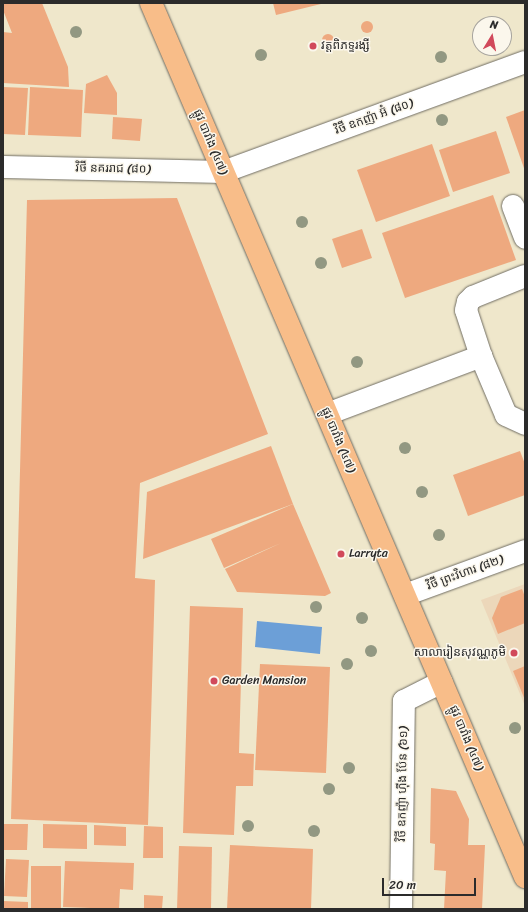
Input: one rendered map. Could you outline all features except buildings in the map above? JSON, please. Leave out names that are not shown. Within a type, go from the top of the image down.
[{"type":"main road","name":"ផ្លូវ បារាំង (៤៧)","points":[[151,3],[525,877]]},
{"type":"street","name":"វិថី ឧកញ៉ា អ៊ំ (៨០)","points":[[223,172],[525,62]]},
{"type":"street","name":"វិថី នគររាជ (៨០)","points":[[3,167],[223,172]]},
{"type":"street","points":[[513,206],[525,238]]},
{"type":"street","points":[[525,276],[473,296],[468,302],[466,310],[481,356],[506,414],[525,424]]},
{"type":"street","points":[[327,414],[481,356]]},
{"type":"street","name":"វិថី ព្រះវិហារ (៨២)","points":[[405,596],[525,551]]},
{"type":"street","name":"វិថី ឧកញ៉ា ហ៊ីង ប៉ែន (៦១)","points":[[401,909],[404,701],[442,682]]},
{"type":"shaded area","name":"សាលារៀនសុវណ្ណភូមិ","points":[[525,584],[525,706],[481,600]]},
{"type":"water","points":[[257,621],[322,627],[320,654],[255,647]]},
{"type":"place","name":"វត្តពិភទ្ទរង្សី","points":[[313,46]]},
{"type":"place","name":"Larryta","points":[[341,554]]},
{"type":"place","name":"សាលារៀនសុវណ្ណភូមិ","points":[[514,653]]},
{"type":"place","name":"Garden Mansion","points":[[214,681]]}]
